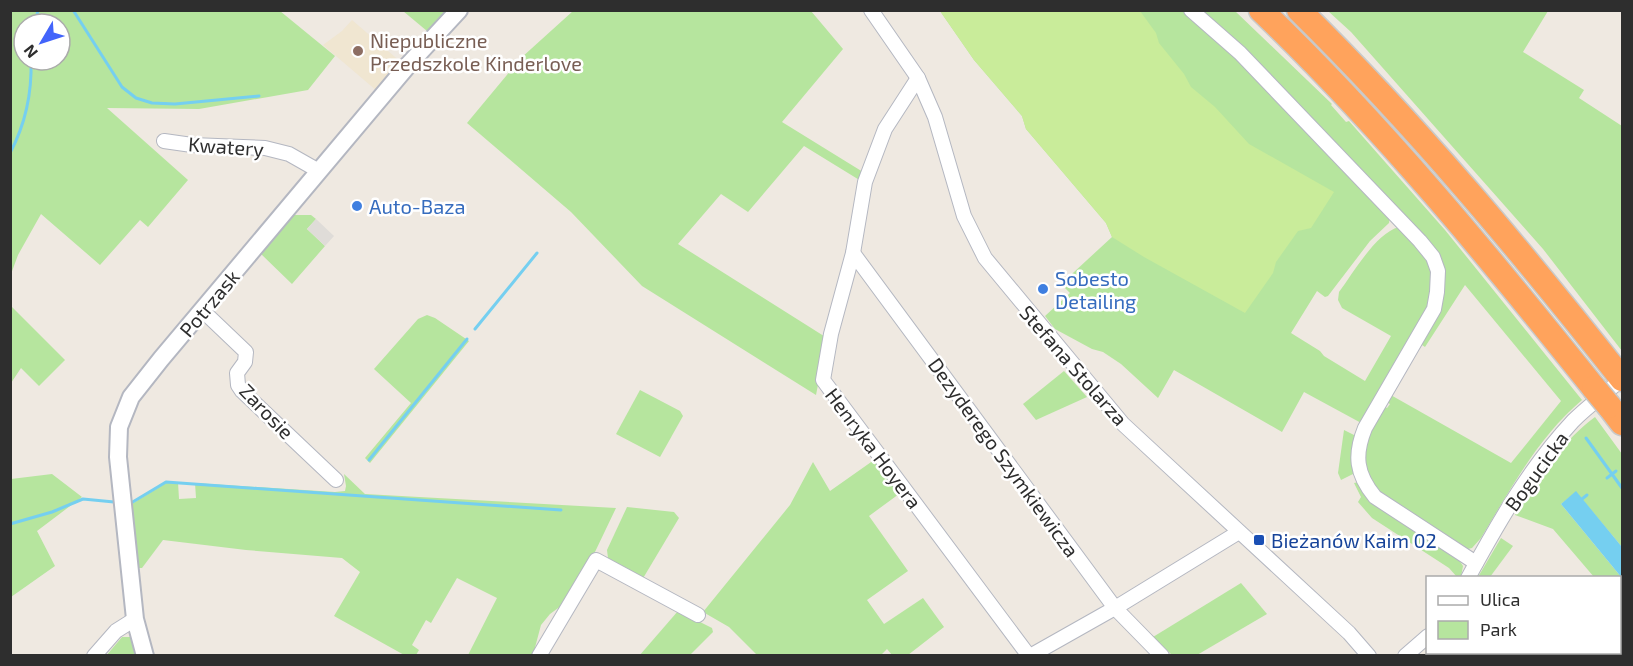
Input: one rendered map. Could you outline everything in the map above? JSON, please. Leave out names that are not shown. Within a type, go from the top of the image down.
[{"type":"highway","points":[[1260,10],[1352,101],[1409,164],[1484,251],[1609,406]]},
{"type":"highway","points":[[1299,10],[1394,108],[1447,167],[1620,376]]},
{"type":"street","name":"Potrzask","points":[[145,656],[135,620],[118,457],[119,427],[126,406],[133,394],[319,171],[409,64],[459,10]]},
{"type":"street","name":"Stefana Stolarza","points":[[872,10],[918,78],[935,117],[964,216],[985,258],[1123,424],[1349,633],[1369,656]]},
{"type":"street","points":[[1191,10],[1240,53],[1433,257],[1438,270],[1434,309],[1365,428],[1358,445],[1358,459],[1366,487],[1375,497],[1476,563]]},
{"type":"street","name":"Henryka Hoyera","points":[[918,78],[885,129],[865,182],[853,253],[831,334],[823,380],[1030,656]]},
{"type":"street","name":"Kwatery","points":[[164,141],[192,145],[265,148],[289,154],[319,171]]},
{"type":"street","name":"Dezyderego Szymkiewicza","points":[[853,253],[1115,608],[1162,656]]},
{"type":"street","name":"Zarosie","points":[[203,311],[246,352],[245,363],[237,373],[238,385],[242,391],[336,480]]},
{"type":"street","name":"Bogucicka","points":[[1469,576],[1533,471],[1574,420],[1620,376]]},
{"type":"street","points":[[1030,656],[1115,608],[1239,532]]},
{"type":"street","points":[[539,656],[596,560],[698,615]]},
{"type":"street","points":[[94,656],[116,631],[135,620]]},
{"type":"street","points":[[1405,656],[1426,638]]},
{"type":"shaded area","name":"Niepubliczne Przedszkole Kinderlove","points":[[352,20],[402,63],[377,91],[323,45],[342,31]]},
{"type":"shaded area","points":[[316,219],[334,236],[325,246],[307,229]]},
{"type":"green space","points":[[11,10],[280,11],[335,56],[308,90],[199,109],[107,108],[188,180],[148,227],[140,220],[100,265],[41,214],[18,255],[11,274]]},
{"type":"green space","points":[[403,11],[446,11],[427,31]]},
{"type":"green space","points":[[573,11],[811,11],[843,49],[782,122],[863,172],[861,181],[804,146],[748,212],[721,194],[678,244],[827,338],[816,395],[642,286],[571,212],[467,123],[521,58]]},
{"type":"green space","points":[[940,11],[1186,11],[1238,56],[1390,217],[1389,223],[1370,241],[1328,296],[1325,297],[1317,291],[1291,333],[1365,381],[1391,336],[1342,308],[1338,300],[1339,292],[1374,245],[1390,231],[1399,227],[1426,256],[1431,268],[1433,279],[1431,305],[1363,424],[1304,392],[1282,432],[1174,370],[1158,398],[1121,364],[1103,352],[1092,349],[1055,329],[1045,316],[1070,293],[1061,284],[1112,237],[1106,223],[1026,129],[1022,116],[974,60]]},
{"type":"green space","points":[[940,11],[1140,11],[1156,33],[1159,43],[1184,74],[1191,87],[1215,107],[1249,144],[1334,192],[1311,228],[1298,231],[1276,262],[1273,273],[1245,313],[1112,237],[1106,223],[1026,129],[1022,116],[974,60]]},
{"type":"green space","points":[[1195,11],[1235,11],[1332,104],[1346,122],[1349,121],[1445,230],[1582,400],[1538,447],[1481,538],[1472,548],[1464,550],[1379,495],[1364,471],[1365,438],[1382,405],[1387,408],[1390,404],[1385,401],[1389,394],[1511,463],[1561,401],[1465,285],[1425,347],[1419,343],[1442,301],[1442,266]]},
{"type":"green space","points":[[1328,11],[1548,11],[1523,52],[1584,90],[1579,98],[1622,126],[1622,351],[1543,249],[1351,32]]},
{"type":"green space","points":[[294,215],[311,215],[316,219],[307,229],[325,246],[292,284],[261,254]]},
{"type":"green space","points":[[11,306],[65,360],[39,386],[21,368],[11,383]]},
{"type":"green space","points":[[427,315],[469,341],[370,463],[365,458],[411,403],[374,369],[418,319]]},
{"type":"green space","points":[[1064,371],[1087,397],[1036,420],[1023,404]]},
{"type":"green space","points":[[640,390],[680,411],[683,416],[660,457],[616,434]]},
{"type":"green space","points":[[1595,417],[1622,454],[1622,547],[1576,492],[1561,504],[1620,576],[1593,576],[1553,529],[1515,515],[1560,450]]},
{"type":"green space","points":[[1344,430],[1356,436],[1355,473],[1341,480],[1338,473]]},
{"type":"green space","points":[[874,460],[899,494],[869,516],[908,571],[867,600],[884,624],[923,598],[944,627],[908,655],[892,655],[887,649],[880,656],[757,655],[729,627],[703,612],[790,505],[813,462],[830,491]]},
{"type":"green space","points":[[52,474],[82,497],[37,531],[55,566],[11,597],[11,479]]},
{"type":"green space","points":[[344,474],[365,494],[616,508],[594,554],[565,603],[550,614],[541,625],[533,655],[468,655],[497,598],[457,578],[431,623],[426,620],[412,645],[419,650],[416,655],[406,656],[334,616],[360,572],[342,558],[163,540],[142,568],[135,568],[130,505],[166,483],[178,482],[179,499],[196,498],[195,483],[335,492],[345,491]]},
{"type":"green space","points":[[1359,482],[1459,560],[1463,566],[1461,576],[1456,576],[1449,568],[1372,518],[1358,502],[1361,497],[1354,483]]},
{"type":"green space","points":[[627,507],[674,512],[679,518],[642,580],[608,558],[607,550]]},
{"type":"green space","points":[[1501,538],[1513,546],[1491,576],[1479,576]]},
{"type":"green space","points":[[1621,577],[1622,578],[1622,611],[1621,610]]},
{"type":"green space","points":[[1241,583],[1267,614],[1197,655],[1172,655],[1153,637]]},
{"type":"green space","points":[[678,611],[712,628],[713,632],[690,655],[639,656]]},
{"type":"green space","points":[[122,637],[133,637],[139,655],[106,656]]},
{"type":"water","points":[[1576,491],[1622,547],[1622,578],[1621,576],[1561,504]]},
{"type":"waterway","points":[[73,10],[122,87],[136,98],[152,103],[175,104],[259,96]]},
{"type":"waterway","points":[[10,153],[20,131],[26,108],[30,72]]},
{"type":"waterway","points":[[475,329],[537,253]]},
{"type":"waterway","points":[[369,460],[467,339]]},
{"type":"waterway","points":[[1586,438],[1622,488]]},
{"type":"waterway","points":[[1607,478],[1616,471]]},
{"type":"waterway","points":[[131,503],[166,482],[561,510]]},
{"type":"waterway","points":[[1582,499],[1587,495]]},
{"type":"waterway","points":[[10,524],[52,512],[83,499],[114,502]]},
{"type":"place","name":"Niepubliczne Przedszkole Kinderlove","points":[[358,51]]},
{"type":"place","name":"Auto-Baza","points":[[357,206]]},
{"type":"place","name":"Sobesto Detailing","points":[[1043,289]]},
{"type":"place","name":"Bieżanów Kaim 02","points":[[1259,540]]}]
